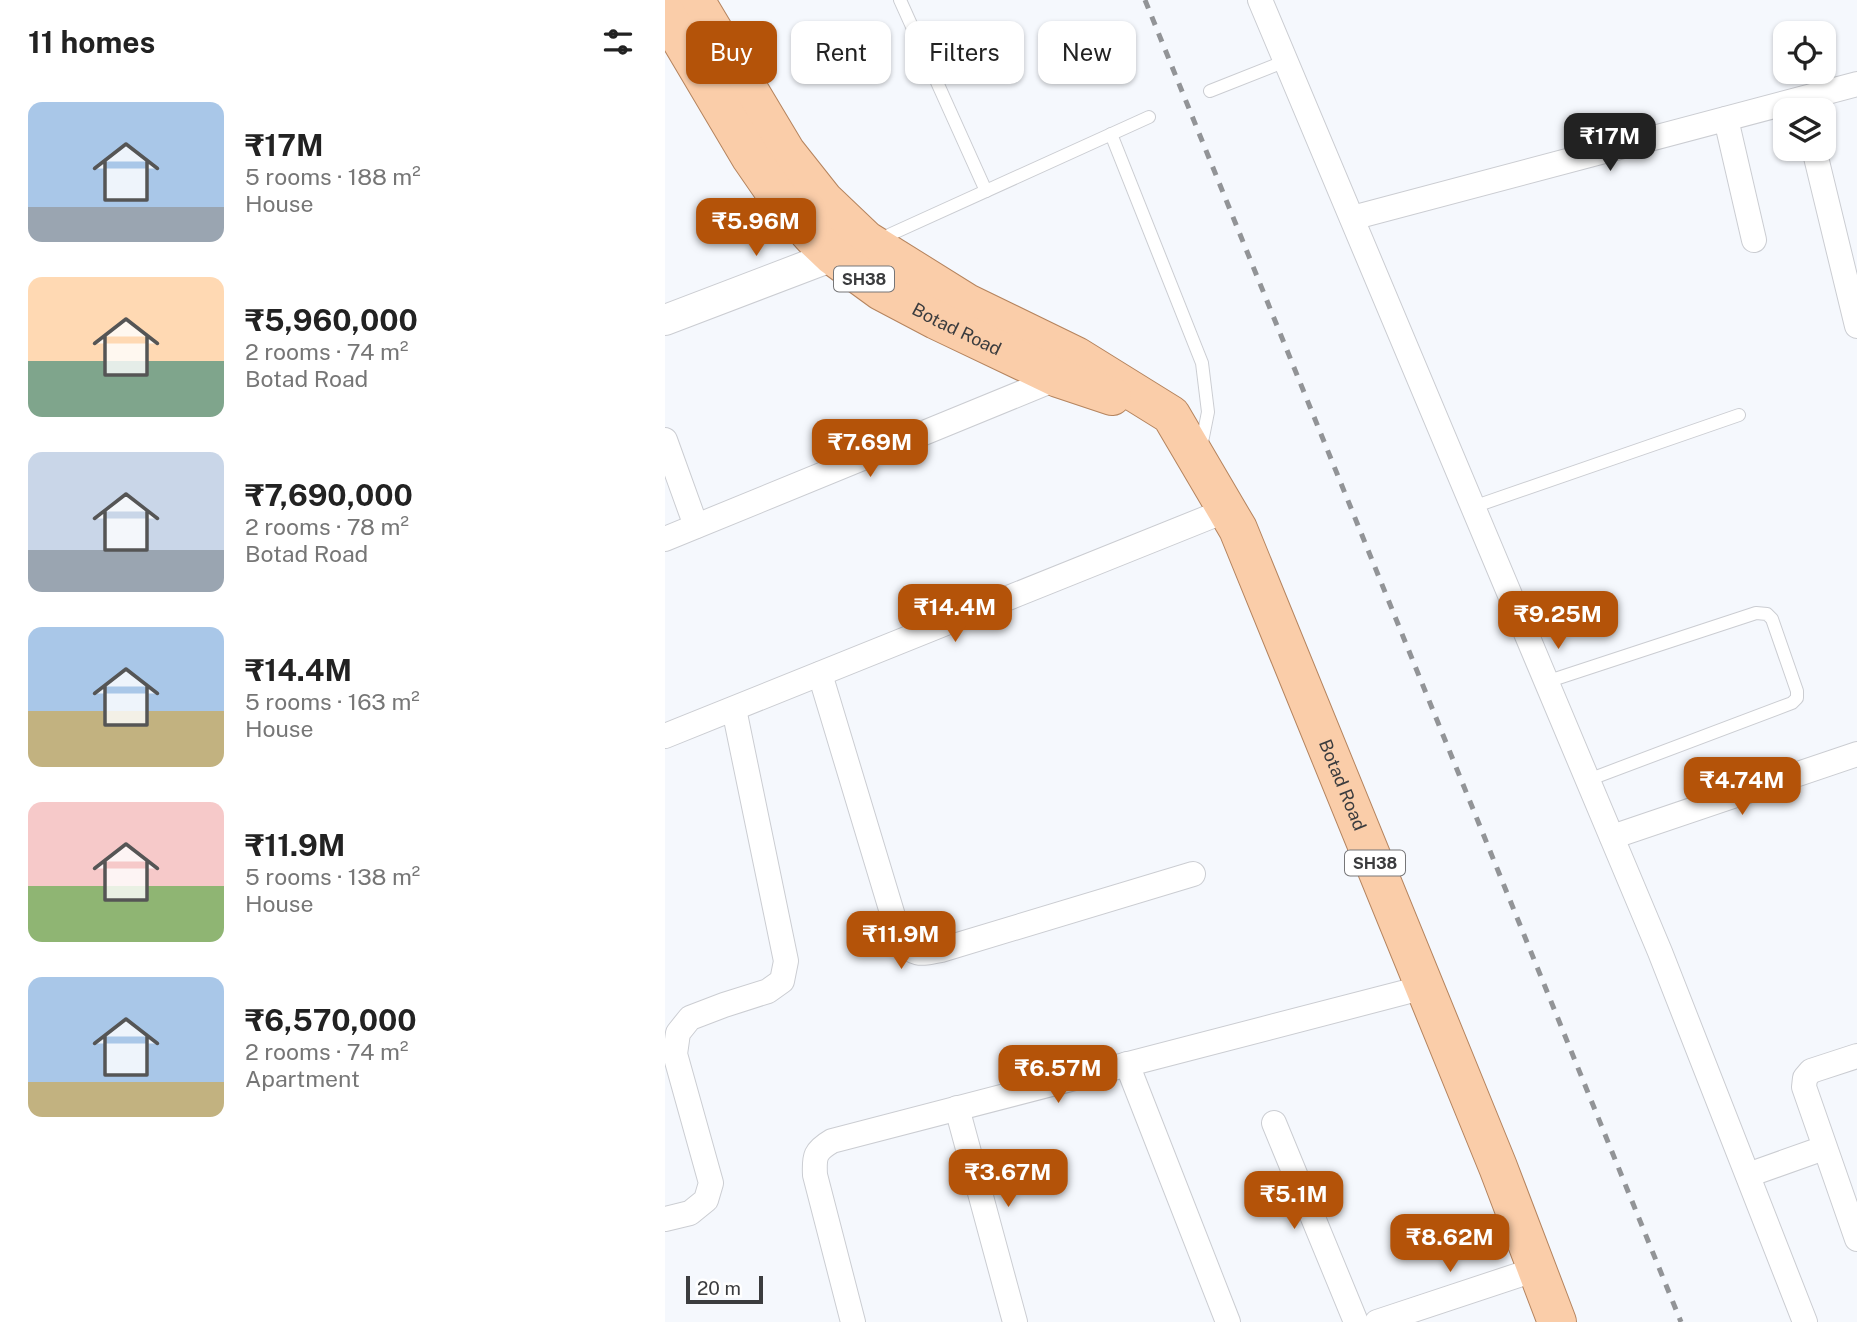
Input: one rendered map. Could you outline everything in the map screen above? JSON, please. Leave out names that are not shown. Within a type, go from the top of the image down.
[{"type":"main road","name":"Botad Road","points":[[695,0],[786,152],[857,247],[881,291],[1058,378],[1171,415]]},
{"type":"main road","name":"Botad Road","points":[[665,13],[751,158],[780,200],[812,236],[857,247],[1076,356],[1171,415],[1238,529],[1498,1167],[1557,1322]]},
{"type":"street","points":[[1260,0],[1660,951],[1805,1322]]},
{"type":"street","points":[[1821,98],[1857,84]]},
{"type":"street","points":[[1352,218],[1726,119],[1773,110]]},
{"type":"street","points":[[1726,119],[1754,240]]},
{"type":"street","points":[[1817,161],[1857,326]]},
{"type":"street","points":[[665,320],[857,247]]},
{"type":"street","points":[[665,539],[1058,378]]},
{"type":"street","points":[[665,440],[696,526]]},
{"type":"street","points":[[665,736],[1227,510]]},
{"type":"street","points":[[820,674],[900,939],[909,949],[924,953],[941,950],[1193,874]]},
{"type":"street","points":[[665,1219],[690,1213],[706,1200],[711,1184],[675,1055],[678,1033],[689,1018],[768,991],[782,981],[786,961],[734,709]]},
{"type":"street","points":[[1612,837],[1857,754]]},
{"type":"street","points":[[853,1322],[815,1175],[814,1160],[820,1148],[832,1141],[1425,987]]},
{"type":"street","points":[[1857,1056],[1811,1071],[1805,1077],[1804,1087],[1857,1239]]},
{"type":"street","points":[[1127,1064],[1228,1322]]},
{"type":"street","points":[[957,1108],[1015,1322]]},
{"type":"street","points":[[1274,1123],[1356,1322]]},
{"type":"street","points":[[1748,1175],[1824,1148]]},
{"type":"street","points":[[1377,1322],[1537,1269]]},
{"type":"lane","points":[[900,0],[986,191]]},
{"type":"lane","points":[[1210,91],[1286,61]]},
{"type":"lane","points":[[857,247],[1149,117]]},
{"type":"lane","points":[[1111,134],[1202,363],[1208,412],[1198,461]]},
{"type":"lane","points":[[1473,507],[1739,415]]},
{"type":"lane","points":[[1546,682],[1756,614],[1767,614],[1772,619],[1797,691],[1797,698],[1792,703],[1588,780]]},
{"type":"railway","points":[[1145,0],[1681,1322]]}]
